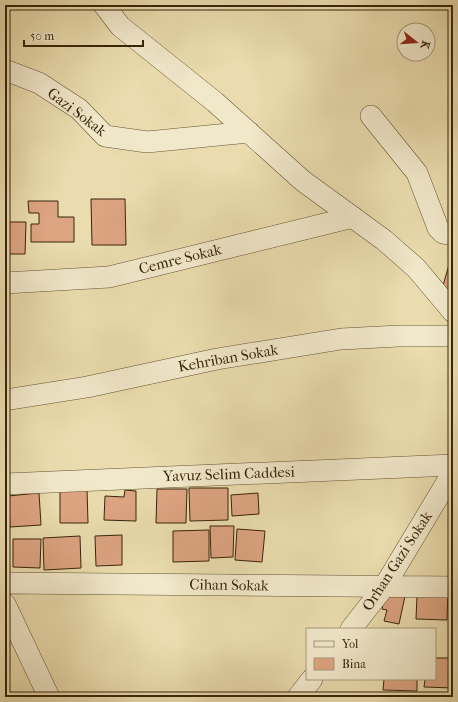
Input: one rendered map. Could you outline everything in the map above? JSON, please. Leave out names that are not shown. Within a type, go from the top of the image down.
[{"type":"street","points":[[104,5],[120,26],[215,102],[303,181],[353,217],[416,268],[453,312]]},
{"type":"street","name":"Gazi Sokak","points":[[5,70],[39,84],[79,109],[105,136],[147,142],[249,132]]},
{"type":"street","points":[[371,116],[417,173],[438,228],[443,232],[453,235]]},
{"type":"street","name":"Cemre Sokak","points":[[5,283],[109,277],[353,217]]},
{"type":"street","name":"Kehriban Sokak","points":[[5,400],[87,387],[216,359],[341,339],[398,336],[453,336]]},
{"type":"street","name":"Yavuz Selim Caddesi","points":[[5,484],[453,464]]},
{"type":"street","name":"Orhan Gazi Sokak","points":[[352,628],[384,587],[453,472]]},
{"type":"street","name":"Cihan Sokak","points":[[5,583],[453,587]]},
{"type":"street","points":[[5,604],[48,697]]},
{"type":"street","points":[[298,697],[311,680]]},
{"type":"building","points":[[91,199],[125,199],[126,245],[92,245]]},
{"type":"building","points":[[28,201],[58,201],[58,217],[74,217],[74,242],[31,242],[31,224],[39,224],[39,213],[29,213]]},
{"type":"building","points":[[5,222],[26,222],[25,254],[5,254]]},
{"type":"building","points":[[453,251],[453,293],[442,289]]},
{"type":"building","points":[[189,488],[228,488],[228,520],[190,521]]},
{"type":"building","points":[[60,489],[87,489],[88,523],[60,523]]},
{"type":"building","points":[[157,489],[187,489],[186,523],[156,523]]},
{"type":"building","points":[[125,490],[136,491],[136,521],[104,520],[105,496],[124,497]]},
{"type":"building","points":[[39,493],[41,525],[10,527],[8,496]]},
{"type":"building","points":[[258,493],[259,514],[232,516],[231,495]]},
{"type":"building","points":[[210,526],[234,526],[233,557],[211,558]]},
{"type":"building","points":[[237,529],[265,531],[262,562],[235,560]]},
{"type":"building","points":[[209,530],[209,561],[173,562],[173,531]]},
{"type":"building","points":[[122,535],[122,565],[96,566],[95,536]]},
{"type":"building","points":[[80,536],[81,568],[44,570],[43,538]]},
{"type":"building","points":[[13,539],[41,539],[40,568],[13,567]]},
{"type":"building","points":[[448,590],[447,620],[416,619],[417,596]]},
{"type":"building","points":[[388,593],[405,596],[399,624],[384,621],[387,610],[382,609],[384,600]]},
{"type":"building","points":[[436,658],[453,658],[453,688],[424,687],[425,680],[436,680]]},
{"type":"building","points":[[384,680],[417,680],[417,691],[383,690]]}]
